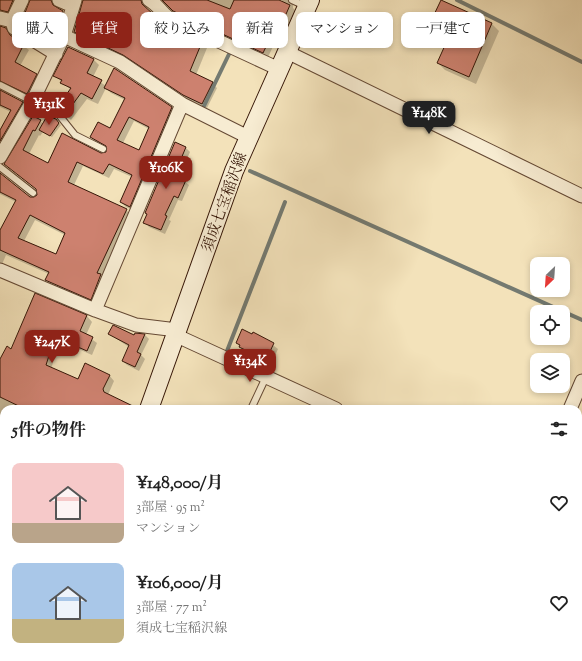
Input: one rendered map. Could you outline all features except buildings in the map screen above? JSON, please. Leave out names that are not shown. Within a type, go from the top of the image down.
[{"type":"main road","name":"須成七宝稲沢線","points":[[150,405],[248,137],[287,52],[303,2]]},
{"type":"street","points":[[22,0],[6,20],[14,28],[56,54]]},
{"type":"street","points":[[59,0],[74,3],[68,23]]},
{"type":"street","points":[[149,0],[155,3],[159,11],[169,18],[279,69]]},
{"type":"street","points":[[68,38],[120,62],[182,104],[248,137]]},
{"type":"street","points":[[0,157],[33,100],[59,48]]},
{"type":"street","points":[[287,52],[582,196]]},
{"type":"street","points":[[95,310],[182,104]]},
{"type":"street","points":[[0,270],[95,310],[136,325],[176,333],[327,405]]},
{"type":"street","points":[[572,405],[582,381]]},
{"type":"lane","points":[[0,85],[33,100],[59,115],[75,135],[103,149]]},
{"type":"lane","points":[[0,167],[33,193]]},
{"type":"lane","points":[[253,405],[266,377]]},
{"type":"waterway","points":[[457,0],[582,62]]},
{"type":"waterway","points":[[204,111],[202,110],[231,50]]},
{"type":"waterway","points":[[250,171],[582,320]]},
{"type":"waterway","points":[[227,351],[285,202]]}]
